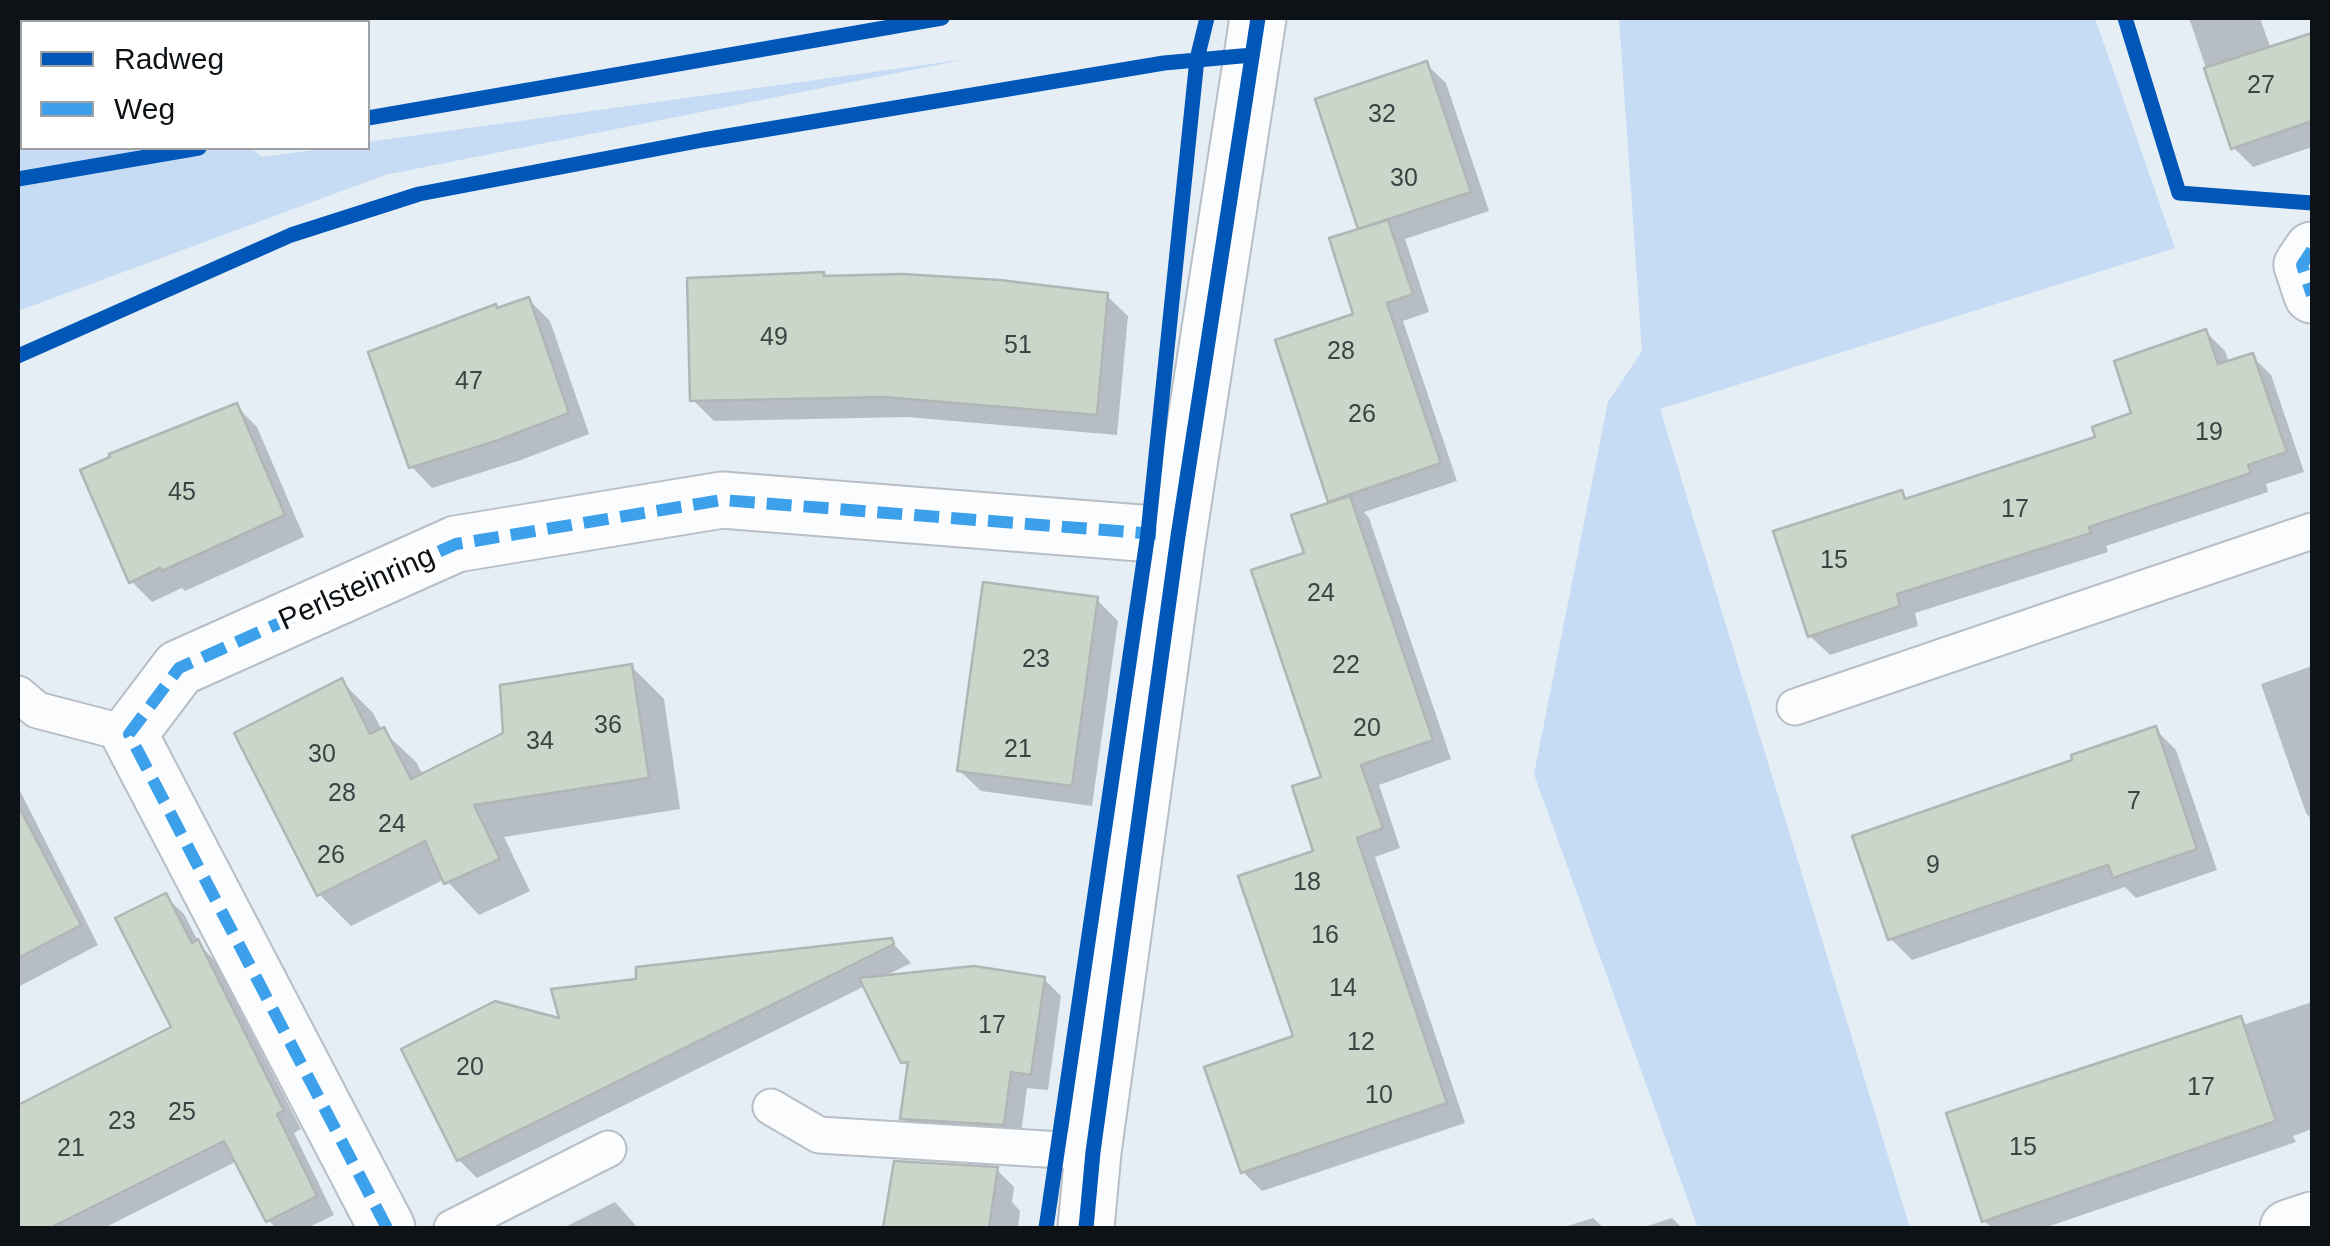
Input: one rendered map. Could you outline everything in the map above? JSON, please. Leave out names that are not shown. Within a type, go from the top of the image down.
[{"type":"street","points":[[1086,1228],[1092,1152],[1178,536],[1258,18]]},
{"type":"street","points":[[2312,250],[2302,264],[2312,295]]},
{"type":"street","name":"Perlsteinring","points":[[128,734],[178,668],[456,544],[722,500],[1178,536]]},
{"type":"street","points":[[128,734],[387,1228]]},
{"type":"street","points":[[2288,1228],[2312,1220]]},
{"type":"lane","points":[[1795,707],[2312,531]]},
{"type":"lane","points":[[18,694],[36,710],[128,734]]},
{"type":"lane","points":[[770,1107],[818,1135],[1092,1152]]},
{"type":"lane","points":[[452,1228],[608,1150]]},
{"type":"shaded area","points":[[1619,18],[2095,18],[2175,248],[1660,409],[1910,1228],[1698,1228],[1534,774],[1608,402],[1642,351]]},
{"type":"shaded area","points":[[967,59],[385,175],[18,311],[18,72],[20,150],[253,150],[262,157],[315,150],[370,150],[370,142]]},
{"type":"building","points":[[2312,33],[2312,121],[2231,149],[2204,68]]},
{"type":"building","points":[[1427,61],[1471,192],[1358,229],[1315,99]]},
{"type":"building","points":[[1388,220],[1413,294],[1387,303],[1441,463],[1328,502],[1275,340],[1353,314],[1329,238]]},
{"type":"building","points":[[824,272],[824,276],[902,274],[1000,280],[1108,293],[1097,415],[884,397],[690,401],[687,278]]},
{"type":"building","points":[[529,297],[569,413],[409,468],[368,352],[496,304],[497,308]]},
{"type":"building","points":[[2206,329],[2218,364],[2253,353],[2287,452],[2248,465],[2251,473],[2089,527],[2091,533],[1897,594],[1900,606],[1808,637],[1773,531],[1902,490],[1905,499],[2095,437],[2092,427],[2131,413],[2114,361]]},
{"type":"building","points":[[237,403],[285,515],[129,583],[80,470],[110,457],[109,454]]},
{"type":"building","points":[[1350,496],[1433,740],[1361,765],[1383,828],[1357,838],[1447,1103],[1241,1173],[1204,1067],[1293,1036],[1238,876],[1313,851],[1292,786],[1321,777],[1251,570],[1304,553],[1291,515]]},
{"type":"building","points":[[983,582],[1098,597],[1072,786],[957,771]]},
{"type":"building","points":[[632,664],[649,778],[474,805],[500,859],[444,884],[425,841],[317,896],[234,733],[342,678],[370,734],[384,727],[411,779],[503,733],[500,685]]},
{"type":"building","points":[[2156,726],[2197,849],[2113,878],[2108,865],[1888,940],[1852,836],[2072,760],[2071,755]]},
{"type":"building","points":[[18,805],[81,925],[18,958]]},
{"type":"building","points":[[166,893],[192,943],[198,939],[284,1111],[277,1114],[317,1196],[266,1222],[224,1141],[50,1228],[18,1228],[18,1105],[171,1027],[115,918]]},
{"type":"building","points":[[892,938],[894,944],[457,1161],[401,1049],[495,1001],[559,1018],[551,989],[636,979],[636,967]]},
{"type":"building","points":[[974,966],[1045,977],[1031,1075],[1011,1072],[1004,1125],[900,1119],[908,1062],[901,1063],[859,978]]},
{"type":"building","points":[[2241,1016],[2276,1121],[1982,1222],[1946,1113]]},
{"type":"building","points":[[894,1161],[998,1167],[989,1228],[883,1228]]},
{"type":"marked path","points":[[118,20],[131,18]]},
{"type":"marked path","points":[[2312,250],[2302,265],[2312,295]]},
{"type":"marked path","points":[[387,1228],[129,734],[179,668],[456,544],[722,500],[1156,534]]},
{"type":"cycle path","points":[[370,118],[942,18]]},
{"type":"cycle path","points":[[1046,1228],[1148,533],[1197,59],[1207,18]]},
{"type":"cycle path","points":[[1086,1228],[1093,1152],[1178,536],[1258,18]]},
{"type":"cycle path","points":[[2125,18],[2179,193],[2312,203]]},
{"type":"cycle path","points":[[18,356],[291,235],[419,194],[703,140],[1164,63],[1252,55]]},
{"type":"cycle path","points":[[18,179],[187,150]]}]
